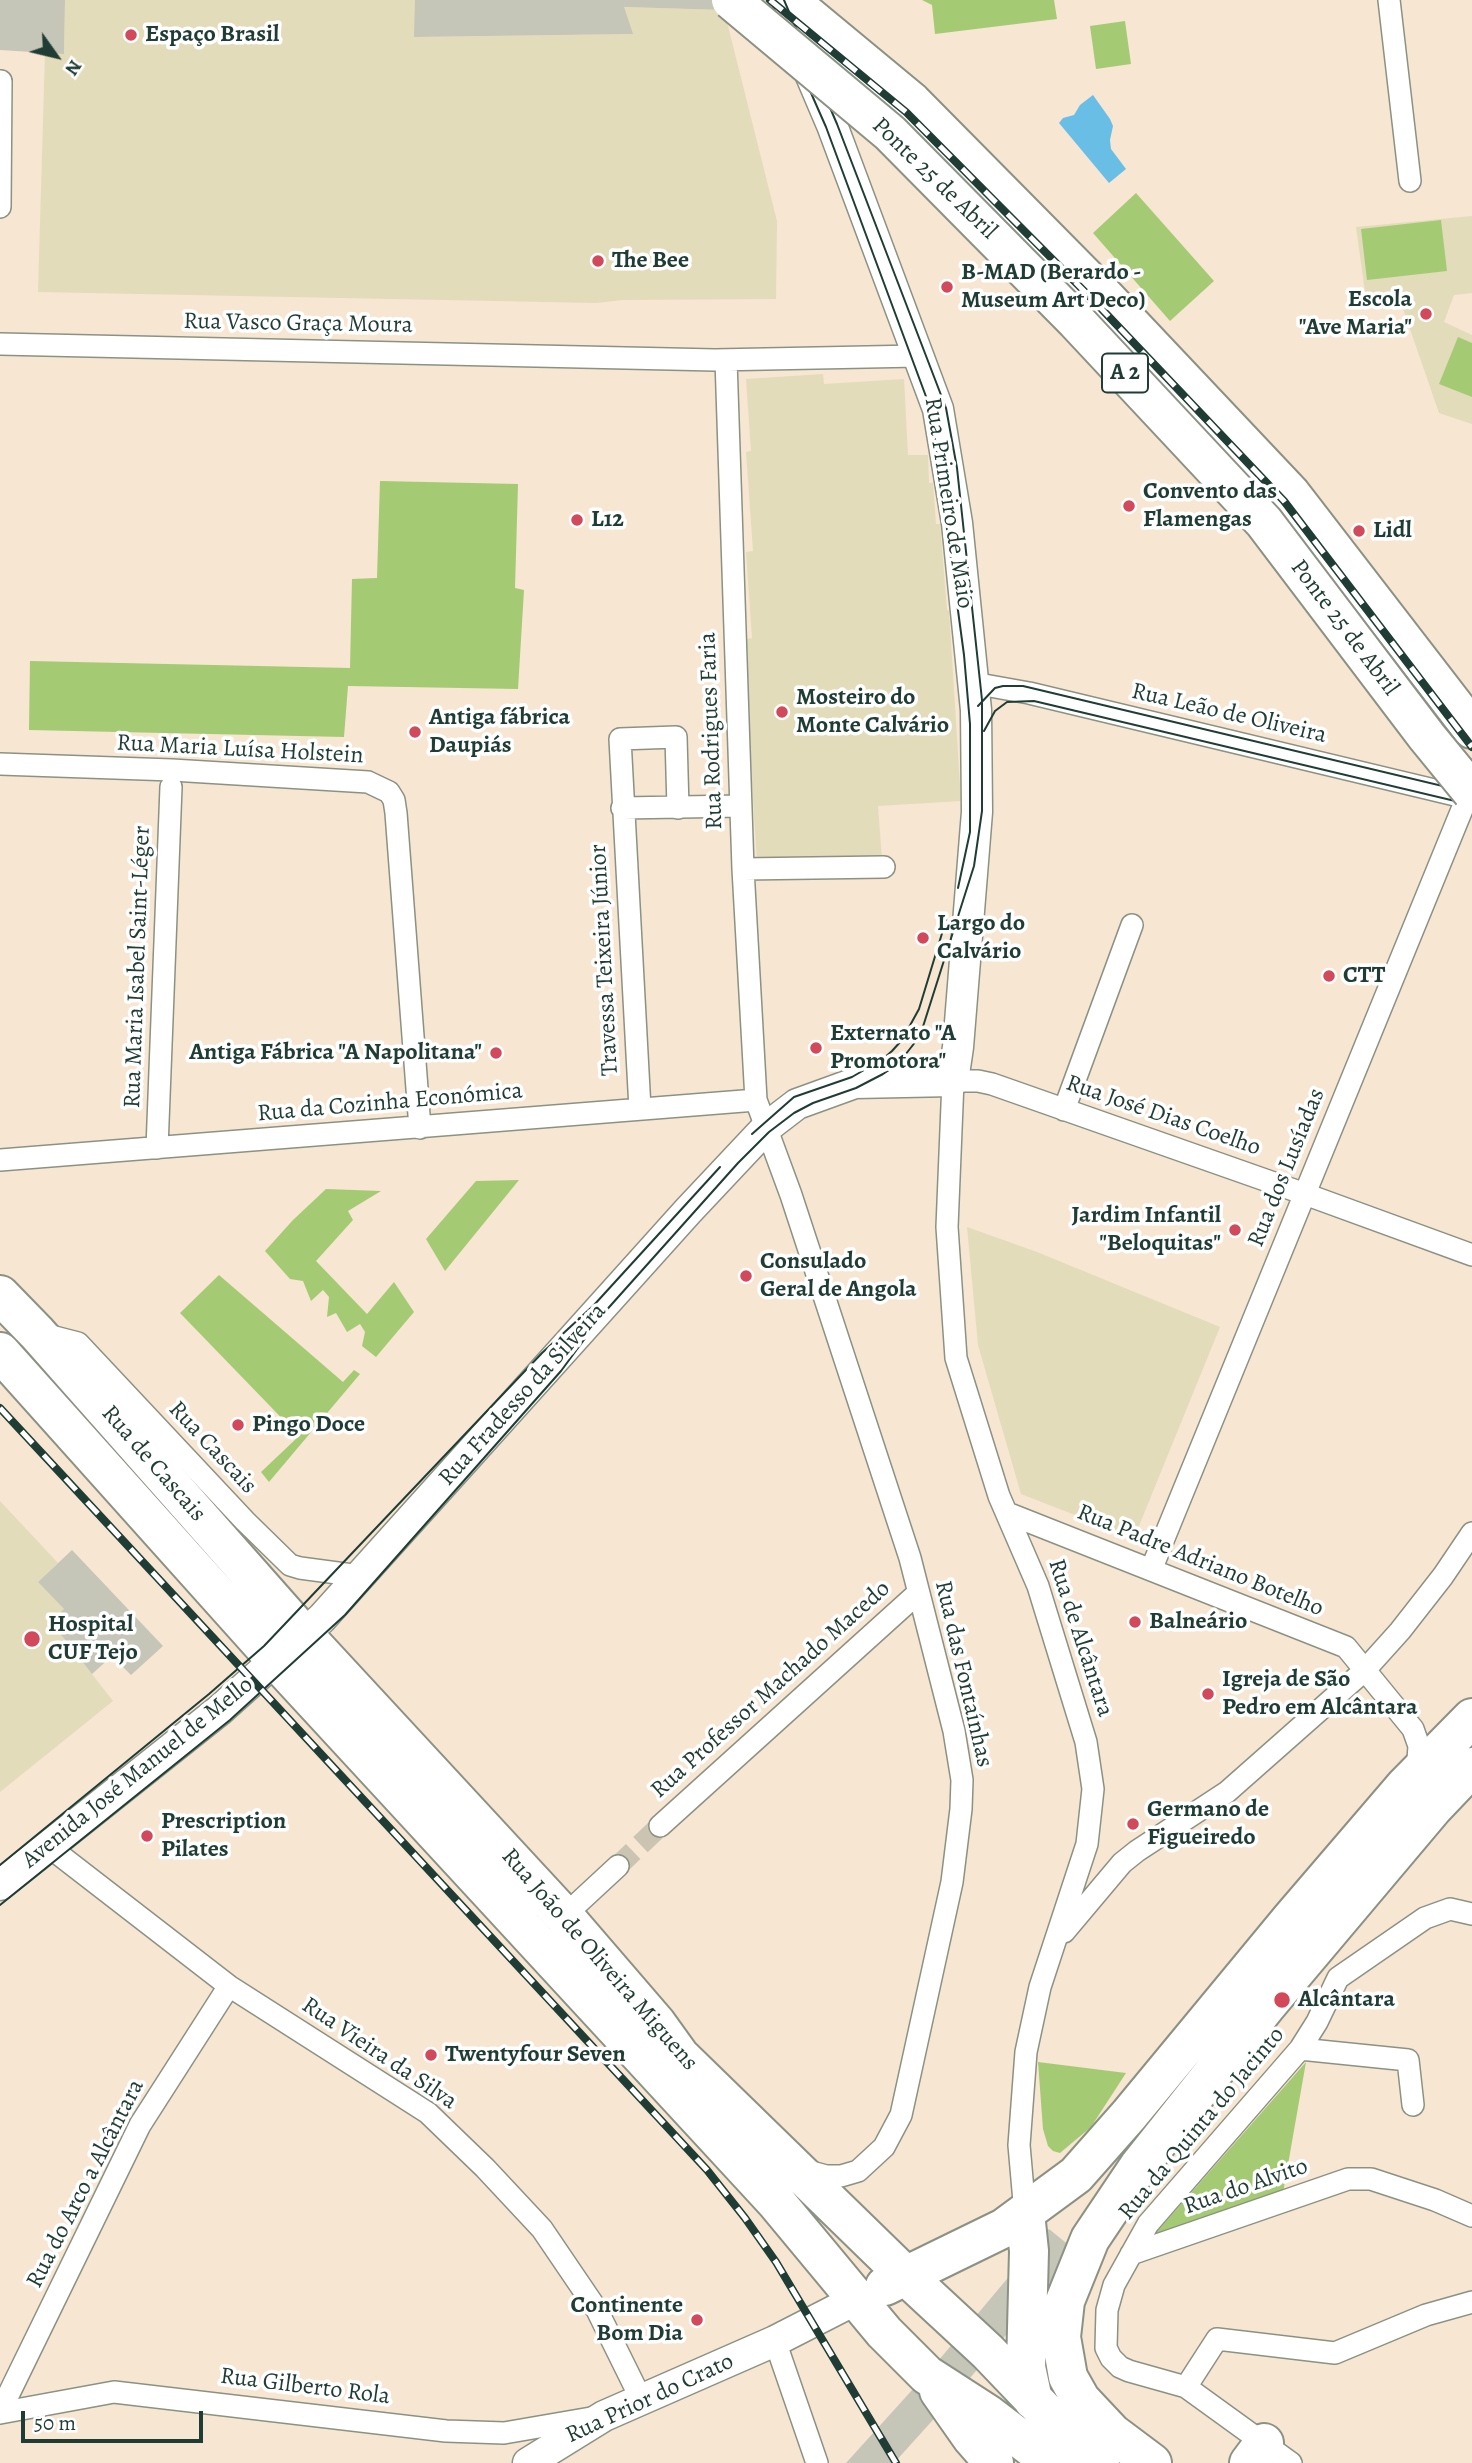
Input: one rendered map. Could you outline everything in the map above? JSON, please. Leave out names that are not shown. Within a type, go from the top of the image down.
[{"type":"highway","name":"Ponte 25 de Abril","points":[[731,0],[890,133],[1086,331],[1264,522],[1471,793]]},
{"type":"highway","name":"Ponte 25 de Abril","points":[[789,0],[912,102],[1103,295],[1282,485],[1472,729]]},
{"type":"highway","name":"Rua de Cascais","points":[[0,1295],[37,1333],[303,1634]]},
{"type":"highway","name":"Rua de Cascais","points":[[0,1352],[275,1660]]},
{"type":"highway","name":"Rua João de Oliveira Miguens","points":[[303,1634],[564,1916],[657,2024],[680,2056],[988,2352],[1075,2443],[1100,2463]]},
{"type":"highway","name":"Rua João de Oliveira Miguens","points":[[275,1660],[776,2202],[884,2332],[927,2375]]},
{"type":"highway","points":[[857,2299],[981,2241],[1025,2213],[1076,2175],[1405,1786],[1472,1718]]},
{"type":"highway","points":[[1152,2463],[1104,2425],[1081,2400],[1068,2377],[1061,2337],[1065,2301],[1090,2239],[1139,2166],[1267,2005],[1433,1808],[1472,1767]]},
{"type":"highway","points":[[1025,2213],[1029,2251],[1026,2367],[1033,2400]]},
{"type":"highway","points":[[927,2375],[972,2438],[994,2463]]},
{"type":"highway","points":[[927,2375],[989,2415],[1052,2463]]},
{"type":"main road","name":"Rua Primeiro de Maio","points":[[778,0],[832,125],[938,409],[957,523],[973,683],[977,812],[953,1081]]},
{"type":"main road","points":[[855,1083],[953,1081]]},
{"type":"main road","name":"Rua Fradesso da Silveira","points":[[275,1660],[322,1618],[688,1211],[762,1113],[797,1104],[855,1083]]},
{"type":"main road","name":"Avenida José Manuel de Mello","points":[[0,1885],[221,1709],[275,1660]]},
{"type":"main road","name":"Rua Prior do Crato","points":[[528,2463],[604,2416],[775,2341],[857,2299]]},
{"type":"street","points":[[1389,0],[1410,181]]},
{"type":"street","points":[[0,207],[1,81]]},
{"type":"street","name":"Rua Vasco Graça Moura","points":[[0,344],[726,360]]},
{"type":"street","points":[[726,360],[918,356]]},
{"type":"street","name":"Rua Rodrigues Faria","points":[[726,360],[743,869],[762,1113]]},
{"type":"street","name":"Rua Leão de Oliveira","points":[[973,683],[1029,693],[1471,793]]},
{"type":"street","name":"Travessa Teixeira Júnior","points":[[640,1109],[620,739],[676,737],[678,808]]},
{"type":"street","name":"Rua Maria Luísa Holstein","points":[[0,764],[172,770],[369,782],[389,792],[394,800],[396,813],[420,1128]]},
{"type":"street","name":"Rua Maria Isabel Saint-Léger","points":[[157,1148],[171,787]]},
{"type":"street","name":"Rua dos Lusíadas","points":[[1151,1570],[1471,793]]},
{"type":"street","points":[[622,808],[740,806]]},
{"type":"street","points":[[743,869],[884,867]]},
{"type":"street","points":[[1064,1110],[1132,925]]},
{"type":"street","points":[[855,1083],[883,1065]]},
{"type":"street","name":"Rua José Dias Coelho","points":[[953,1081],[992,1084],[1472,1255]]},
{"type":"street","name":"Rua de Alcântara","points":[[953,1081],[947,1227],[956,1358],[1007,1513],[1038,1586],[1086,1742],[1093,1789],[1088,1842],[1037,1998],[1022,2079],[1019,2145],[1025,2213]]},
{"type":"street","name":"Rua da Cozinha Económica","points":[[0,1160],[640,1109],[762,1113]]},
{"type":"street","name":"Rua das Fontaínhas","points":[[762,1113],[910,1558],[954,1731],[961,1770],[961,1809],[952,1882],[901,2115],[884,2147],[858,2171],[841,2176],[826,2176],[795,2167]]},
{"type":"street","name":"Rua Cascais","points":[[37,1333],[78,1343],[245,1521],[290,1565],[360,1576]]},
{"type":"street","name":"Rua Padre Adriano Botelho","points":[[1007,1513],[1346,1647],[1413,1729],[1419,1746],[1418,1760],[1405,1786]]},
{"type":"street","points":[[1051,1955],[1066,1928],[1122,1863],[1227,1792],[1364,1671],[1417,1609],[1472,1533]]},
{"type":"street","name":"Rua Professor Machado Macedo","points":[[660,1826],[918,1593]]},
{"type":"street","name":"Rua Vieira da Silva","points":[[48,1846],[229,1986],[428,2113],[485,2168],[542,2229],[597,2310],[640,2399]]},
{"type":"street","points":[[564,1916],[618,1866]]},
{"type":"street","name":"Rua da Quinta do Jacinto","points":[[1131,2255],[1148,2224],[1300,2049],[1317,2022],[1338,1978],[1425,1919],[1450,1909],[1472,1913]]},
{"type":"street","name":"Rua do Arco a Alcântara","points":[[0,2413],[140,2125],[229,1986]]},
{"type":"street","points":[[1300,2049],[1408,2060],[1413,2105]]},
{"type":"street","name":"Rua do Alvito","points":[[1131,2255],[1348,2179],[1371,2179],[1435,2200],[1472,2216]]},
{"type":"street","points":[[1131,2255],[1114,2285],[1111,2298],[1105,2330],[1111,2358],[1129,2371],[1186,2387],[1268,2456]]},
{"type":"street","points":[[1186,2387],[1217,2339],[1335,2353],[1426,2315],[1472,2302]]},
{"type":"street","points":[[775,2341],[817,2463]]},
{"type":"street","name":"Rua Gilberto Rola","points":[[0,2413],[114,2392],[446,2431],[504,2433],[604,2416]]},
{"type":"shaded area","points":[[0,0],[65,0],[64,54],[0,50]]},
{"type":"shaded area","points":[[65,0],[415,0],[415,37],[632,34],[623,7],[724,10],[777,221],[776,299],[623,300],[596,303],[38,292],[45,53],[64,54]]},
{"type":"shaded area","points":[[415,0],[721,0],[724,10],[624,7],[633,34],[414,37]]},
{"type":"shaded area","name":"Escola \"Ave Maria\"","points":[[1472,216],[1472,293],[1454,295],[1444,322],[1472,335],[1472,424],[1439,413],[1400,300],[1367,306],[1356,227]]},
{"type":"shaded area","points":[[823,374],[824,384],[904,379],[908,455],[928,455],[929,483],[933,483],[936,524],[940,524],[949,611],[961,801],[878,806],[882,859],[757,863],[747,639],[752,638],[746,552],[753,551],[746,452],[751,451],[746,379]]},
{"type":"shaded area","points":[[967,1227],[1037,1252],[1220,1327],[1134,1538],[1021,1494],[978,1345]]},
{"type":"shaded area","name":"Hospital CUF Tejo","points":[[0,1501],[58,1563],[38,1582],[64,1609],[65,1618],[55,1627],[113,1701],[0,1792]]},
{"type":"shaded area","points":[[72,1550],[163,1646],[131,1675],[112,1656],[92,1674],[55,1627],[64,1618],[60,1613],[64,1609],[38,1582]]},
{"type":"shaded area","points":[[1049,2229],[1076,2251],[960,2390],[894,2463],[846,2463],[933,2367]]},
{"type":"green space","points":[[922,0],[1054,0],[1057,19],[935,34],[932,5]]},
{"type":"green space","points":[[1125,21],[1131,64],[1096,69],[1090,26]]},
{"type":"green space","points":[[1136,193],[1214,281],[1170,321],[1093,233]]},
{"type":"green space","points":[[1441,220],[1447,271],[1367,280],[1361,229]]},
{"type":"green space","points":[[1458,337],[1472,343],[1472,397],[1439,384]]},
{"type":"green space","points":[[380,481],[518,484],[515,588],[524,590],[518,689],[348,686],[344,737],[29,730],[30,661],[350,668],[352,579],[377,578]]},
{"type":"green space","points":[[519,1180],[445,1271],[426,1239],[476,1181]]},
{"type":"green space","points":[[326,1189],[381,1191],[348,1211],[353,1220],[316,1261],[367,1314],[394,1282],[414,1312],[376,1357],[362,1346],[365,1332],[360,1324],[347,1332],[336,1313],[327,1317],[329,1297],[323,1290],[311,1301],[303,1281],[290,1279],[265,1251]]},
{"type":"green space","points":[[219,1275],[343,1382],[354,1370],[360,1374],[269,1482],[261,1472],[299,1436],[180,1313]]},
{"type":"green space","points":[[1038,2062],[1126,2073],[1091,2127],[1060,2153],[1048,2146],[1043,2129]]},
{"type":"green space","points":[[1306,2062],[1283,2193],[1147,2243]]},
{"type":"water","points":[[1093,95],[1110,119],[1113,126],[1111,149],[1126,169],[1109,183],[1059,123],[1063,118],[1074,115],[1080,105]]},
{"type":"tunnel","points":[[618,1866],[660,1826]]},
{"type":"tram line","points":[[770,0],[826,127],[931,410],[964,655],[970,724],[970,832],[958,888]]},
{"type":"tram line","points":[[0,1905],[230,1720],[345,1615],[561,1371],[603,1314],[769,1132],[794,1113],[813,1103],[856,1088],[883,1074],[898,1064],[920,1036],[974,866],[982,811],[982,700],[957,468],[946,408],[837,124],[784,0]]},
{"type":"tram line","points":[[978,706],[995,688],[1023,686],[1472,793]]},
{"type":"tram line","points":[[984,731],[995,711],[1007,702],[1034,701],[1472,805]]},
{"type":"tram line","points":[[752,1134],[794,1097],[852,1077],[883,1059],[902,1040],[919,1009],[947,917]]},
{"type":"tram line","points":[[0,1865],[264,1646],[542,1353],[594,1305],[720,1167]]},
{"type":"railway","points":[[747,0],[898,123],[1085,313],[1272,514],[1437,730],[1472,771]]},
{"type":"railway","points":[[770,0],[906,112],[1095,302],[1284,501],[1472,747]]},
{"type":"railway","points":[[0,1408],[707,2170],[776,2262],[896,2463]]},
{"type":"place","name":"Espaço Brasil","points":[[131,35]]},
{"type":"place","name":"The Bee","points":[[598,261]]},
{"type":"place","name":"B-MAD (Berardo - Museum Art Deco)","points":[[947,287]]},
{"type":"place","name":"Escola \"Ave Maria\"","points":[[1426,314]]},
{"type":"place","name":"Convento das Flamengas","points":[[1129,506]]},
{"type":"place","name":"L12","points":[[577,520]]},
{"type":"place","name":"Lidl","points":[[1359,531]]},
{"type":"place","name":"Mosteiro do Monte Calvário","points":[[782,712]]},
{"type":"place","name":"Antiga fábrica Daupiás","points":[[415,732]]},
{"type":"place","name":"Largo do Calvário","points":[[923,938]]},
{"type":"place","name":"CTT","points":[[1329,976]]},
{"type":"place","name":"Externato \"A Promotora\"","points":[[816,1048]]},
{"type":"place","name":"Antiga Fábrica \"A Napolitana\"","points":[[496,1053]]},
{"type":"place","name":"Jardim Infantil \"Beloquitas\"","points":[[1235,1230]]},
{"type":"place","name":"Consulado Geral de Angola","points":[[746,1276]]},
{"type":"place","name":"Pingo Doce","points":[[238,1425]]},
{"type":"place","name":"Balneário","points":[[1135,1622]]},
{"type":"place","name":"Hospital CUF Tejo","points":[[32,1639]]},
{"type":"place","name":"Igreja de São Pedro em Alcântara","points":[[1208,1694]]},
{"type":"place","name":"Germano de Figueiredo","points":[[1133,1824]]},
{"type":"place","name":"Prescription Pilates","points":[[147,1836]]},
{"type":"place","name":"Alcântara","points":[[1282,2000]]},
{"type":"place","name":"Twentyfour Seven","points":[[431,2055]]},
{"type":"place","name":"Continente Bom Dia","points":[[697,2320]]}]
